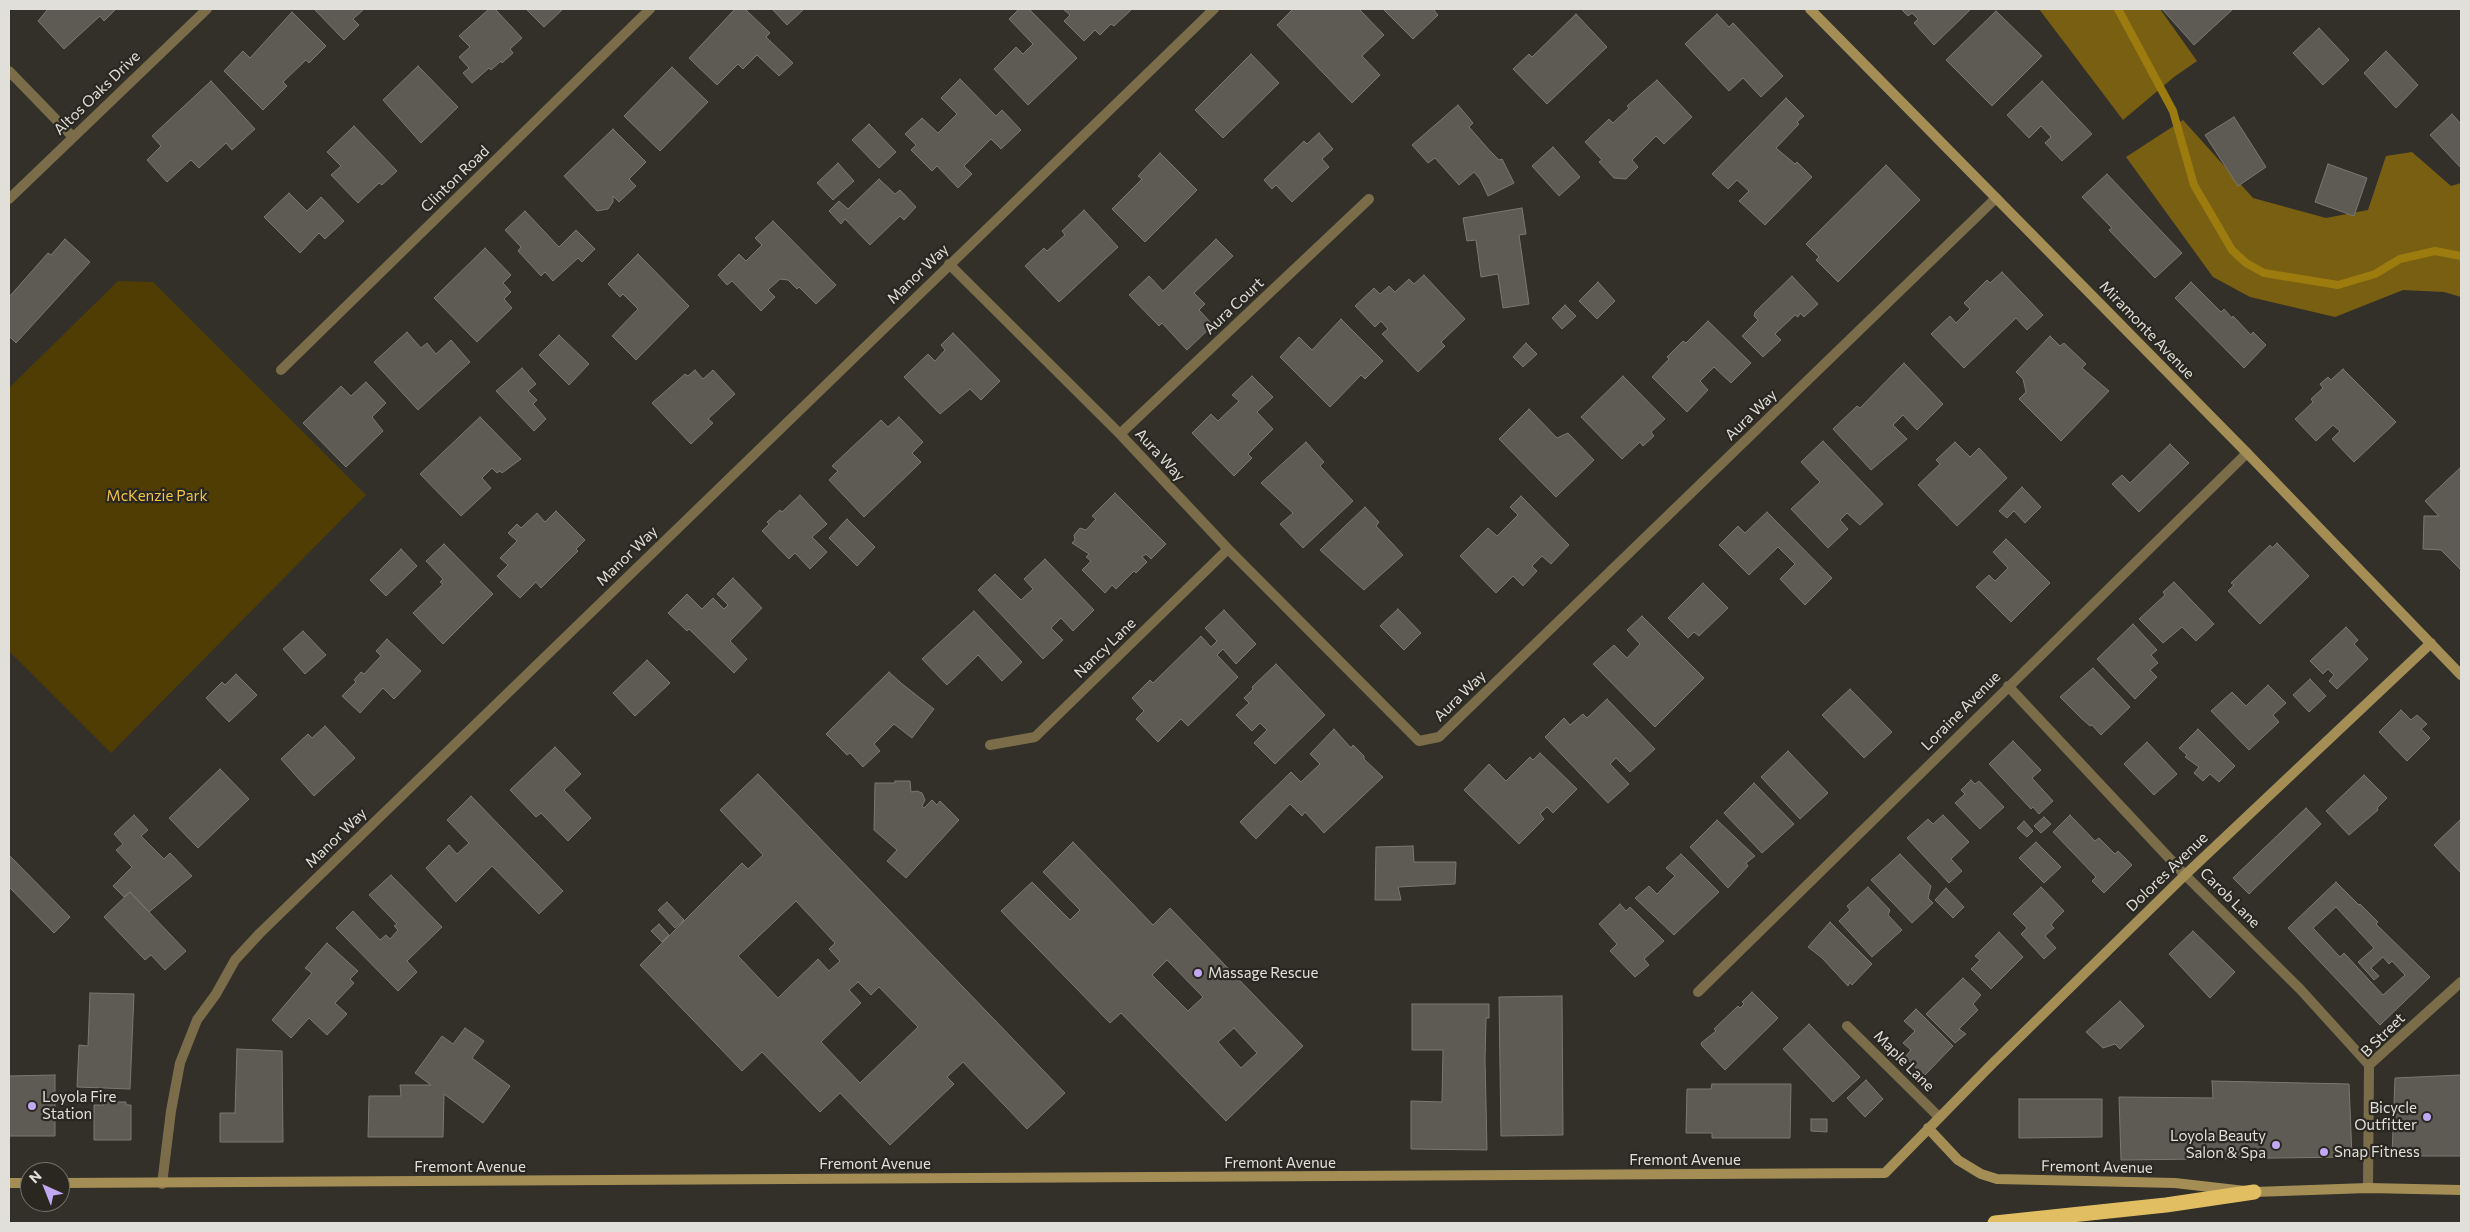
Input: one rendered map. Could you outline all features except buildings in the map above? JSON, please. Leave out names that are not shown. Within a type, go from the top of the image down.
[{"type":"highway","points":[[1995,1223],[2166,1206],[2254,1192]]},
{"type":"street","name":"Altos Oaks Drive","points":[[9,199],[207,9]]},
{"type":"street","name":"Clinton Road","points":[[281,370],[650,9]]},
{"type":"street","name":"Manor Way","points":[[162,1184],[171,1110],[180,1063],[198,1020],[216,994],[235,960],[266,927],[1214,9]]},
{"type":"street","name":"Miramonte Avenue","points":[[1810,9],[2247,453],[2461,674]]},
{"type":"street","points":[[9,71],[73,138]]},
{"type":"street","name":"Aura Way","points":[[949,264],[1120,434],[1228,549],[1419,741],[1439,737],[1996,198]]},
{"type":"street","name":"Aura Court","points":[[1120,434],[1369,199]]},
{"type":"street","name":"Loraine Avenue","points":[[1698,992],[2247,453]]},
{"type":"street","name":"Nancy Lane","points":[[990,745],[1035,737],[1228,549]]},
{"type":"street","name":"Dolores Avenue","points":[[1928,1128],[2185,875],[2431,643]]},
{"type":"street","name":"Carob Lane","points":[[2008,686],[2185,875],[2300,989],[2370,1065]]},
{"type":"street","name":"B Street","points":[[2368,1188],[2370,1065],[2461,982]]},
{"type":"street","name":"Maple Lane","points":[[1847,1026],[1939,1117]]},
{"type":"street","name":"Fremont Avenue","points":[[70,1183],[1877,1174],[1885,1173],[1928,1128],[1958,1160],[1981,1174],[1997,1179],[2176,1183],[2254,1192],[2368,1188],[2461,1190]]},
{"type":"green space","name":"McKenzie Park","points":[[118,281],[153,282],[366,495],[111,753],[9,651],[9,388]]},
{"type":"shaded area","points":[[2039,9],[2160,9],[2197,61],[2174,77],[2123,120]]},
{"type":"shaded area","points":[[2183,120],[2253,198],[2326,218],[2368,210],[2386,156],[2412,152],[2451,186],[2461,183],[2461,297],[2444,292],[2403,290],[2335,317],[2250,297],[2213,277],[2126,157]]},
{"type":"waterway","points":[[2118,9],[2173,111],[2194,185],[2232,250],[2246,263],[2264,273],[2338,285],[2375,274],[2400,259],[2435,251],[2461,256]]},
{"type":"place","name":"Massage Rescue","points":[[1198,973]]},
{"type":"place","name":"Loyola Fire Station","points":[[32,1106]]},
{"type":"place","name":"Bicycle Outfitter","points":[[2427,1117]]},
{"type":"place","name":"Loyola Beauty Salon & Spa","points":[[2276,1145]]},
{"type":"place","name":"Snap Fitness","points":[[2324,1152]]}]
